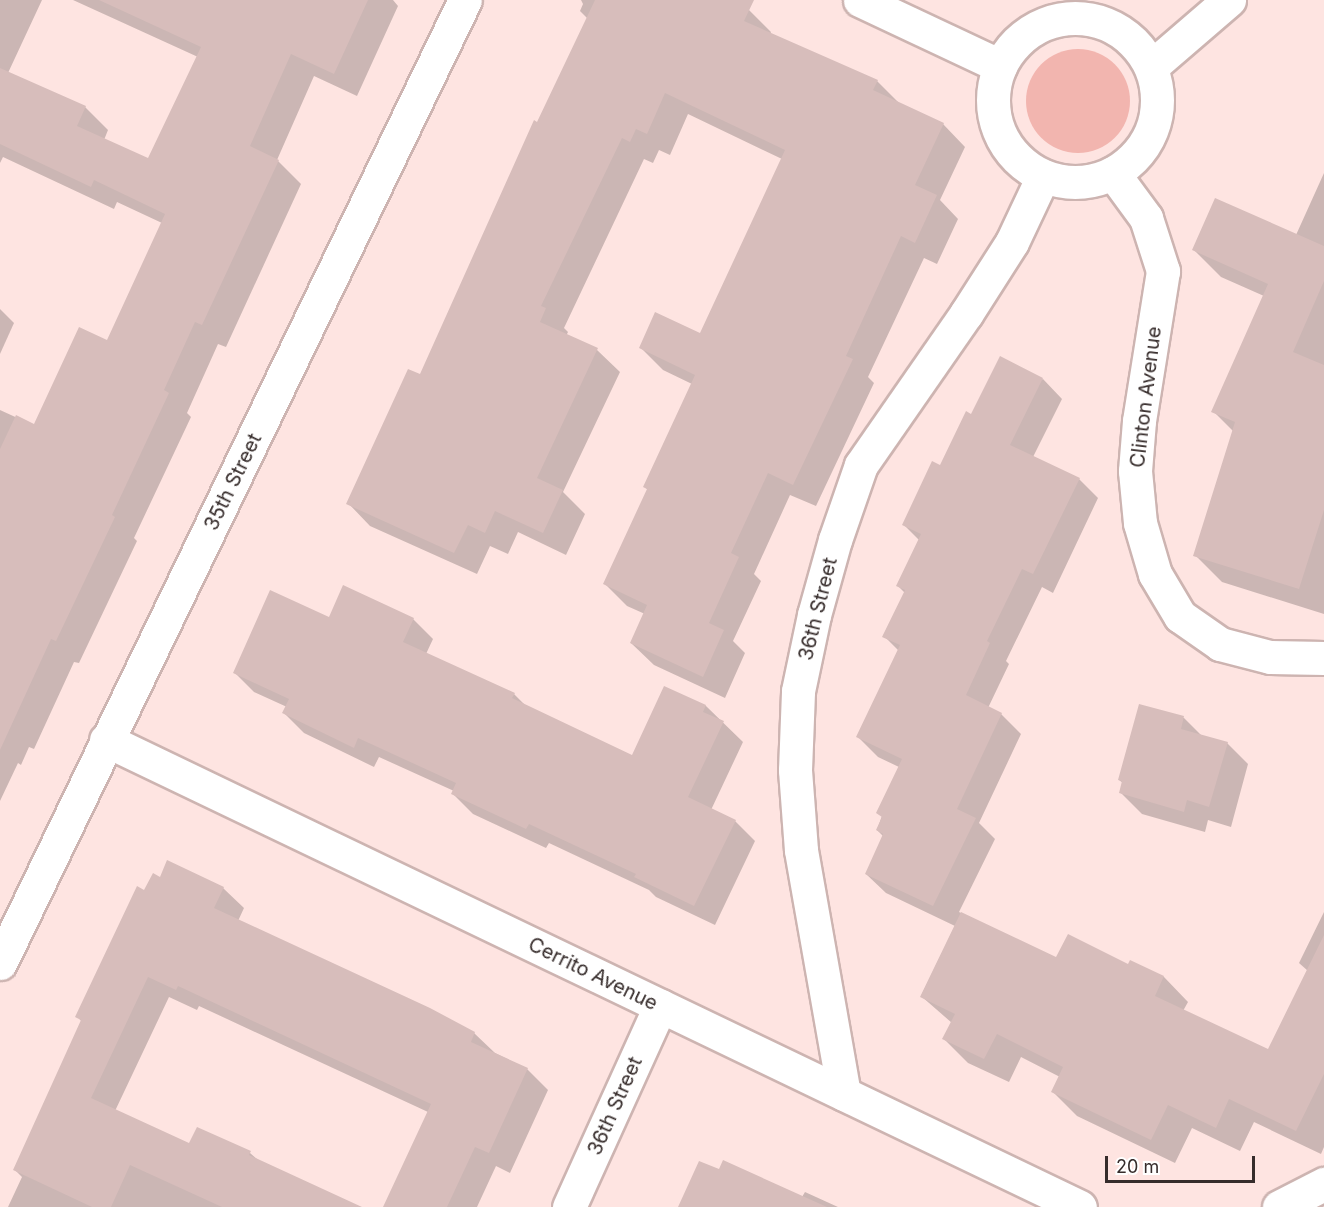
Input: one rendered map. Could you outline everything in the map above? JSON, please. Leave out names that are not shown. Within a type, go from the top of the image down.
[{"type":"street","name":"35th Street","points":[[0,963],[465,0]]},
{"type":"street","points":[[860,0],[1000,66]]},
{"type":"street","points":[[1151,68],[1228,0]]},
{"type":"street","points":[[1101,10],[1114,27],[1136,44],[1151,68],[1158,104],[1152,132],[1136,156],[1113,173],[1097,180],[1078,182],[1043,176],[1019,161],[999,130],[993,103],[994,84],[1000,66],[1011,50],[1032,30],[1059,20],[1101,10]]},
{"type":"street","name":"Clinton Avenue","points":[[1113,173],[1146,218],[1163,271],[1138,421],[1135,471],[1140,523],[1155,574],[1180,616],[1220,644],[1270,657],[1324,658]]},
{"type":"street","name":"36th Street","points":[[844,1094],[801,850],[795,770],[798,691],[814,615],[835,540],[861,465],[966,314],[1012,242],[1043,176]]},
{"type":"street","name":"Cerrito Avenue","points":[[106,740],[1080,1207]]},
{"type":"street","name":"36th Street","points":[[569,1207],[660,1006]]},
{"type":"street","points":[[1278,1207],[1324,1184]]},
{"type":"shaded area","points":[[1078,49],[1098,53],[1115,64],[1126,81],[1130,101],[1126,121],[1115,138],[1098,149],[1078,153],[1058,149],[1041,138],[1030,121],[1026,101],[1030,81],[1041,64],[1058,53]]},
{"type":"building","points":[[99,0],[368,0],[334,74],[291,54],[250,146],[279,160],[202,325],[195,322],[164,390],[169,393],[112,515],[115,517],[56,641],[51,639],[0,750],[0,449],[16,415],[34,424],[79,327],[107,340],[165,214],[94,180],[91,187],[0,144],[0,68],[86,106],[77,126],[148,158],[201,47]]},
{"type":"building","points":[[595,0],[754,0],[744,21],[878,80],[873,90],[944,123],[915,185],[937,195],[915,243],[901,236],[846,356],[853,359],[793,485],[768,473],[731,553],[739,557],[709,623],[724,630],[703,677],[630,643],[647,605],[603,584],[647,489],[643,487],[695,375],[639,348],[655,312],[700,333],[785,150],[665,93],[647,134],[636,129],[630,142],[622,138],[541,306],[546,308],[540,322],[598,348],[537,478],[563,490],[543,533],[495,511],[485,533],[468,525],[454,553],[346,504],[408,369],[420,374],[534,120],[537,122]]},
{"type":"building","points":[[1215,198],[1324,246],[1324,281],[1293,352],[1324,365],[1324,510],[1299,589],[1193,556],[1235,422],[1211,412],[1268,284],[1192,250]]},
{"type":"building","points":[[1000,356],[1043,378],[1010,445],[1080,478],[1033,574],[1022,569],[987,641],[990,643],[966,695],[1002,713],[957,809],[976,818],[933,906],[865,874],[883,834],[876,830],[882,817],[876,813],[902,759],[856,737],[900,645],[882,637],[905,590],[896,586],[921,534],[902,525],[932,461],[940,465],[966,411],[971,414]]},
{"type":"building","points":[[343,585],[414,618],[403,642],[515,693],[512,698],[632,755],[664,686],[706,705],[703,712],[724,721],[688,797],[736,820],[694,906],[634,877],[636,874],[529,824],[526,829],[451,794],[456,783],[358,738],[354,748],[282,713],[289,699],[233,673],[270,590],[329,617]]},
{"type":"building","points":[[1139,704],[1184,716],[1181,729],[1228,742],[1209,807],[1187,800],[1184,812],[1119,793],[1122,781],[1118,780]]},
{"type":"building","points":[[167,860],[224,887],[214,908],[430,1008],[475,1032],[471,1042],[528,1068],[489,1153],[475,1147],[447,1207],[383,1207],[431,1104],[178,986],[176,990],[148,977],[91,1098],[189,1143],[197,1127],[251,1151],[249,1155],[362,1207],[222,1207],[130,1165],[111,1207],[92,1207],[13,1170],[81,1020],[75,1017],[137,886],[144,890],[153,873],[160,877]]},
{"type":"building","points":[[961,912],[1056,957],[1068,934],[1128,964],[1130,960],[1164,976],[1155,996],[1268,1049],[1324,935],[1324,1074],[1296,1131],[1229,1099],[1216,1128],[1168,1105],[1151,1140],[1051,1092],[1063,1067],[997,1034],[984,1059],[942,1039],[955,1014],[920,997]]},
{"type":"building","points":[[723,1160],[827,1207],[678,1207],[699,1161],[719,1169]]}]
